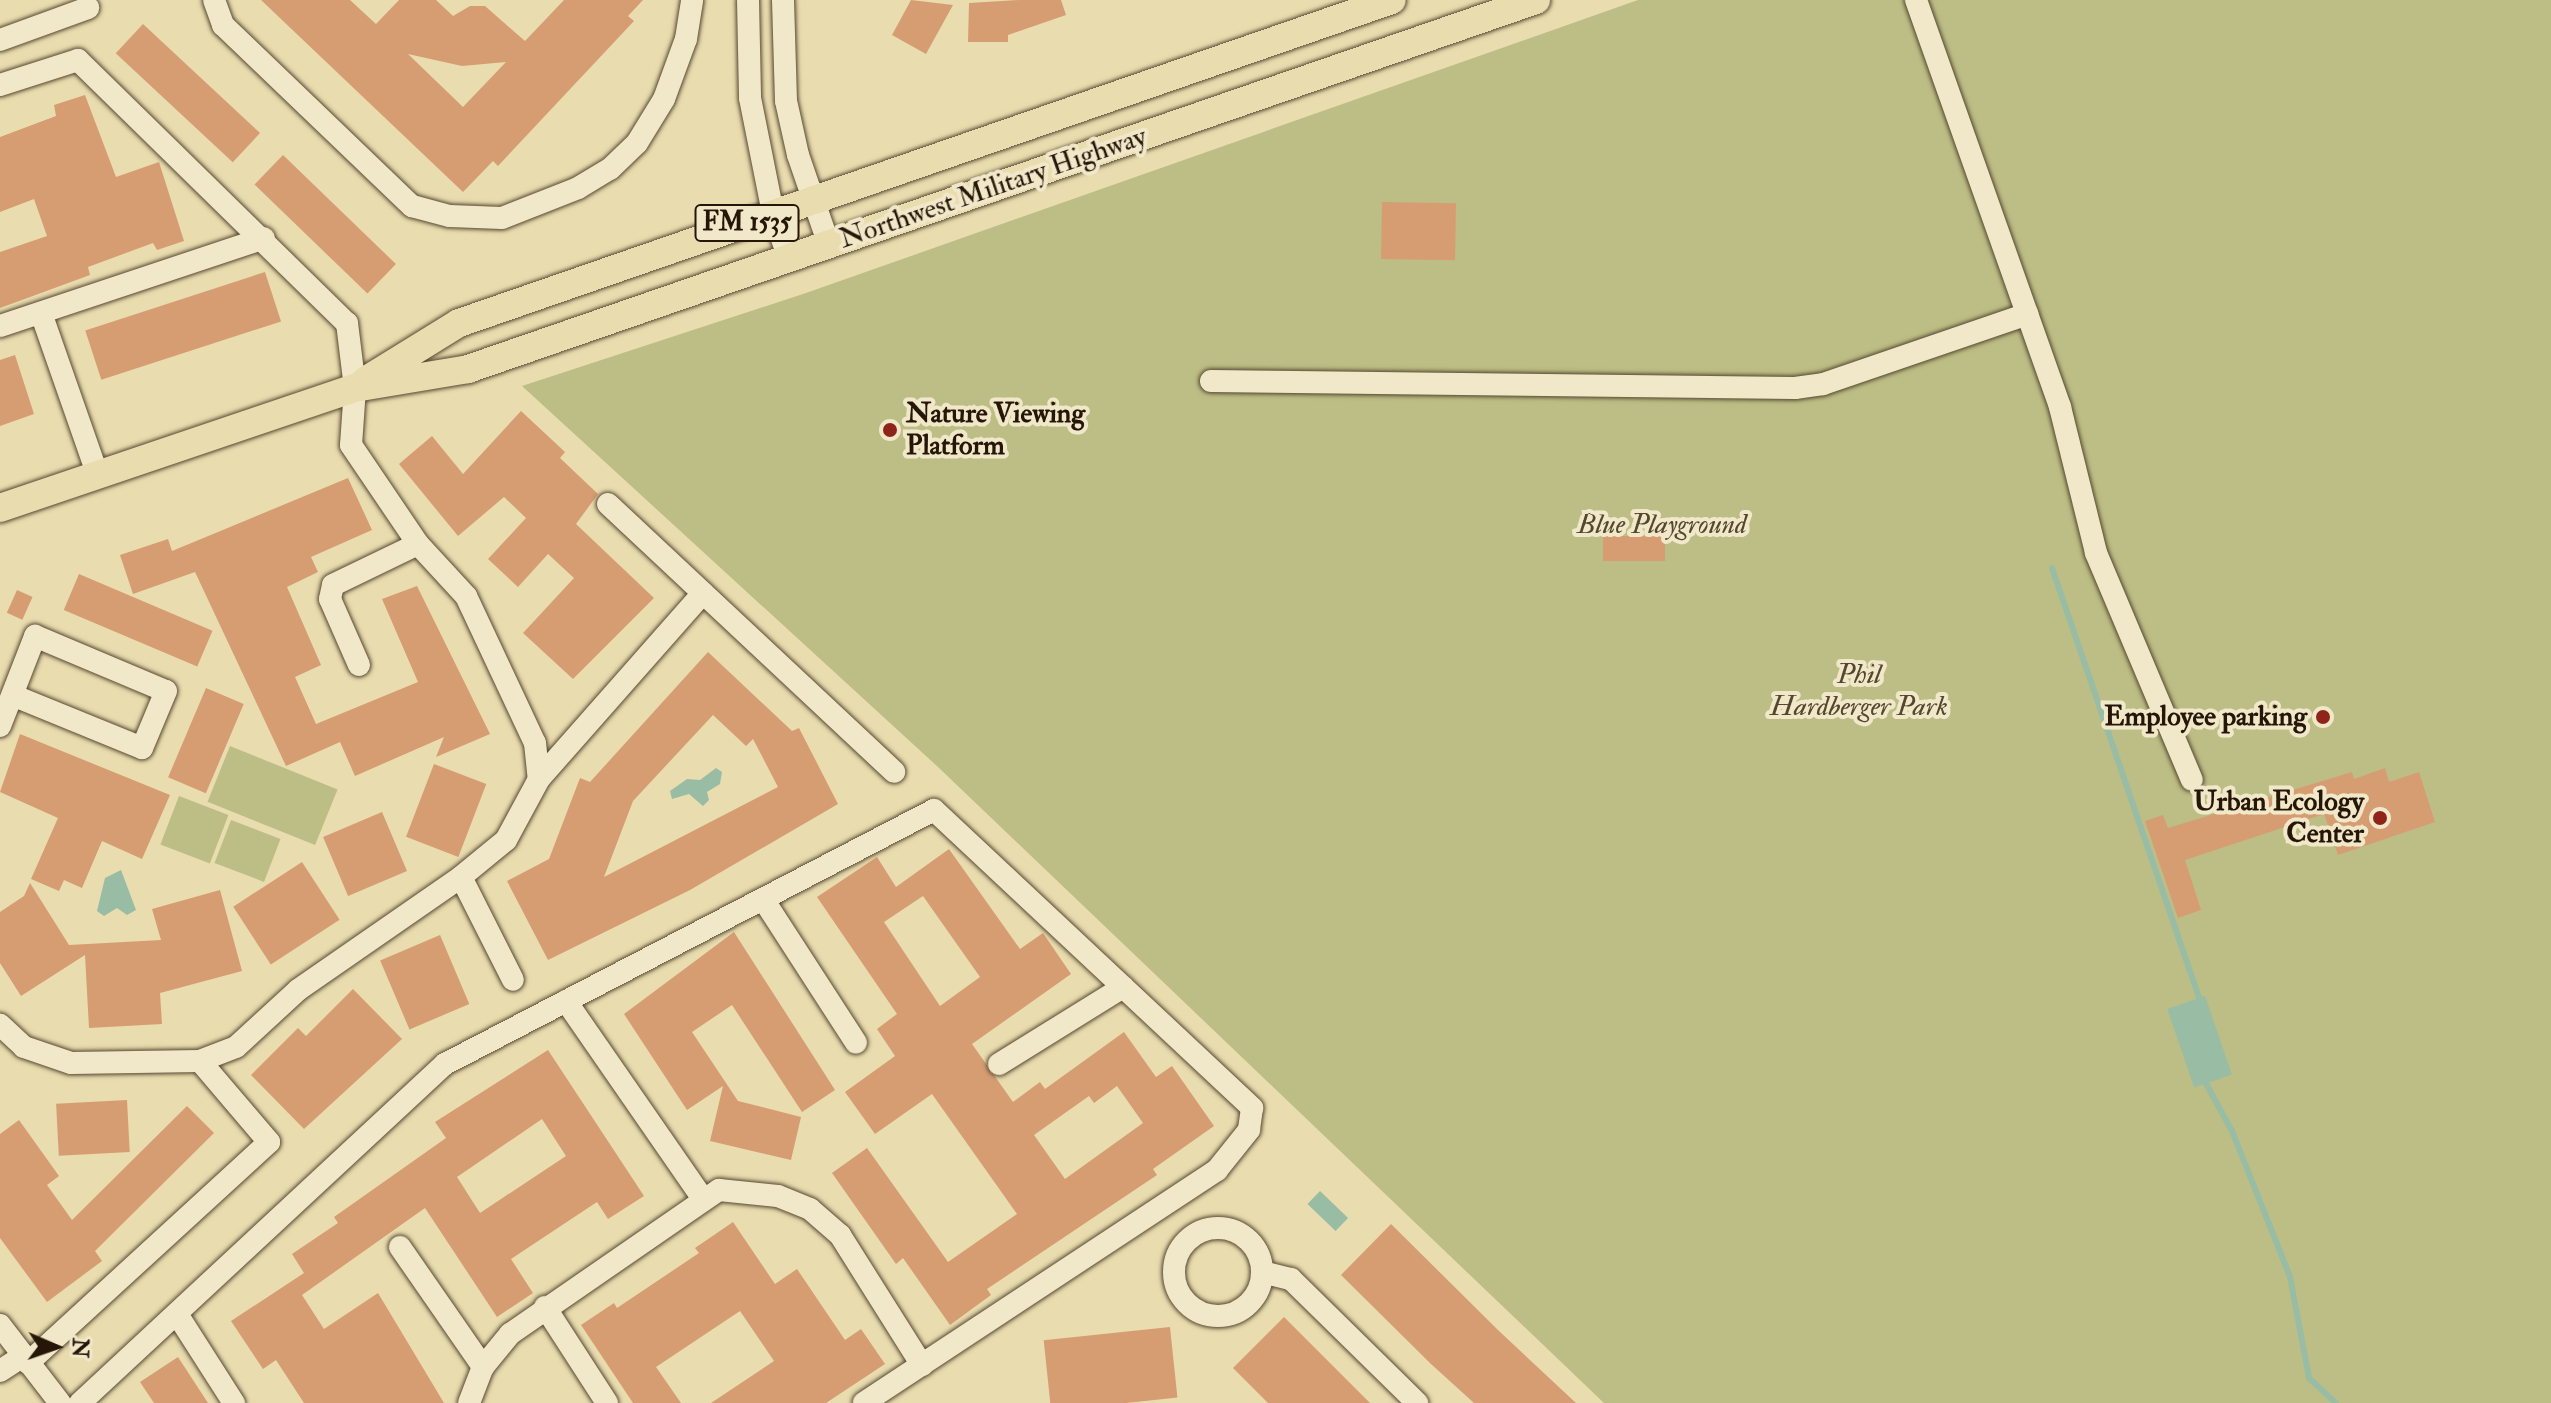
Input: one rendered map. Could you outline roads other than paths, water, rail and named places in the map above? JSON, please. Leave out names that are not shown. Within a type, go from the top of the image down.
[{"type":"main road","name":"Northwest Military Highway","points":[[355,388],[459,323],[1392,0]]},
{"type":"main road","name":"Northwest Military Highway","points":[[0,508],[355,388],[468,369],[1536,0]]},
{"type":"street","points":[[214,0],[223,25],[412,206],[450,216],[502,218],[578,188],[610,169],[637,143],[664,99],[686,39],[692,0]]},
{"type":"street","points":[[748,0],[750,98],[773,213],[789,259]]},
{"type":"street","points":[[783,0],[786,101],[829,245]]},
{"type":"street","points":[[1916,0],[2060,407],[2096,553],[2192,780]]},
{"type":"street","points":[[0,40],[88,8]]},
{"type":"street","points":[[0,85],[78,60],[264,238],[347,323],[355,388],[351,445],[418,544],[466,596],[535,743],[539,779]]},
{"type":"street","points":[[0,326],[264,238]]},
{"type":"street","points":[[41,313],[97,473]]},
{"type":"street","points":[[1211,381],[1795,388],[1823,384],[2027,314]]},
{"type":"street","points":[[608,504],[894,772]]},
{"type":"street","points":[[359,665],[330,599],[333,585],[418,544]]},
{"type":"street","points":[[0,1025],[24,1047],[71,1063],[200,1061],[236,1047],[298,990],[461,877],[506,840],[539,779],[703,593]]},
{"type":"street","points":[[0,726],[12,695],[35,636],[166,691],[142,748],[12,695]]},
{"type":"street","points":[[80,1403],[445,1064],[934,810],[1252,1108],[1249,1130],[1217,1170],[864,1403]]},
{"type":"street","points":[[461,877],[513,980]]},
{"type":"street","points":[[763,899],[856,1043]]},
{"type":"street","points":[[999,1064],[1123,987]]},
{"type":"street","points":[[566,1001],[703,1199]]},
{"type":"street","points":[[0,1371],[26,1359],[65,1332],[269,1142],[200,1061]]},
{"type":"street","points":[[469,1403],[483,1367],[510,1334],[719,1190],[778,1196],[810,1209],[840,1235],[922,1365]]},
{"type":"street","points":[[1217,1227],[1249,1240],[1262,1272],[1249,1304],[1218,1317],[1186,1304],[1173,1273],[1186,1241],[1217,1227]]},
{"type":"street","points":[[400,1247],[483,1367]]},
{"type":"street","points":[[1262,1272],[1291,1279],[1417,1403]]},
{"type":"street","points":[[545,1307],[607,1403]]},
{"type":"street","points":[[177,1314],[234,1403]]},
{"type":"street","points":[[0,1325],[60,1403]]},
{"type":"waterway","points":[[2052,568],[2201,1003]]},
{"type":"waterway","points":[[2203,1078],[2232,1131],[2290,1277],[2309,1378],[2336,1403]]},
{"type":"place","name":"Nature Viewing Platform","points":[[890,430]]},
{"type":"place","name":"Employee parking","points":[[2323,717]]},
{"type":"place","name":"Urban Ecology Center","points":[[2380,818]]},
{"type":"park label","name":"Blue Playground","points":[[1662,525]]},
{"type":"park label","name":"Phil Hardberger Park","points":[[1859,691]]}]
